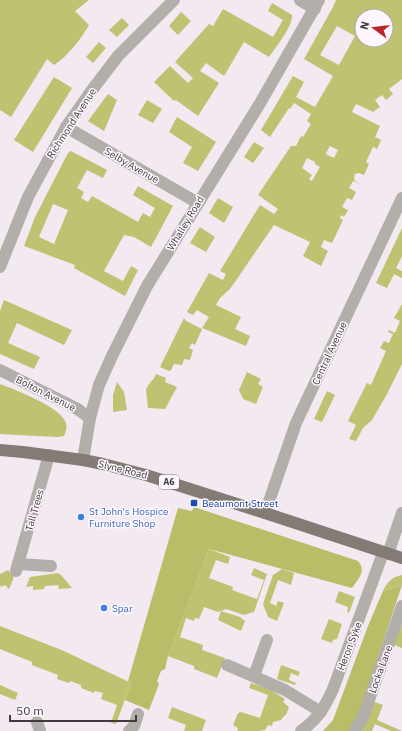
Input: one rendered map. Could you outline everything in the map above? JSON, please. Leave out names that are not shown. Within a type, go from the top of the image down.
[{"type":"main road","name":"Slyne Road","points":[[0,450],[83,460],[160,479],[265,512],[385,554],[402,558]]},
{"type":"street","name":"Richmond Avenue","points":[[0,267],[28,197],[66,127],[118,56],[174,0]]},
{"type":"street","points":[[300,0],[317,5]]},
{"type":"street","name":"Whalley Road","points":[[83,460],[90,418],[99,385],[148,285],[259,105],[317,5]]},
{"type":"street","name":"Selby Avenue","points":[[66,127],[198,203]]},
{"type":"street","name":"Central Avenue","points":[[265,512],[296,423],[402,198]]},
{"type":"street","name":"Bolton Avenue","points":[[0,370],[76,408],[90,418]]},
{"type":"street","name":"Tall Trees","points":[[49,455],[18,567],[51,566]]},
{"type":"street","points":[[385,554],[402,513]]},
{"type":"street","name":"Heron Syke","points":[[301,731],[315,720],[333,690],[385,554]]},
{"type":"street","name":"Locka Lane","points":[[355,731],[363,717],[402,606]]},
{"type":"street","points":[[254,676],[267,640]]},
{"type":"street","points":[[227,665],[285,690],[321,712]]},
{"type":"street","points":[[129,731],[134,726],[138,714]]},
{"type":"green space","points":[[0,0],[89,0],[75,11],[89,25],[82,36],[74,47],[54,65],[47,59],[11,117],[0,110]]},
{"type":"green space","points":[[336,0],[402,0],[402,79],[389,89],[393,94],[386,100],[382,95],[375,100],[380,107],[373,112],[356,104],[352,112],[380,126],[375,137],[381,140],[377,149],[373,147],[366,162],[369,164],[364,175],[359,173],[355,174],[355,181],[360,184],[353,181],[349,188],[356,192],[352,200],[347,198],[342,207],[348,210],[344,217],[341,215],[340,218],[343,220],[332,243],[324,240],[321,247],[328,251],[321,266],[303,256],[310,242],[274,225],[230,289],[220,298],[216,305],[241,317],[235,329],[250,336],[246,346],[202,328],[209,317],[197,310],[193,315],[187,312],[209,273],[223,280],[226,274],[220,271],[260,205],[274,214],[278,209],[258,195],[291,146],[296,146],[301,136],[303,137],[311,124],[307,121],[311,114],[294,103],[290,109],[289,108],[270,137],[261,130],[293,76],[304,82],[296,97],[315,107],[333,76],[304,59]],"holes":[[[330,146],[338,150],[334,158],[326,153]],[[307,158],[315,162],[315,164],[320,167],[312,181],[309,179],[312,175],[302,168]]]},
{"type":"green space","points":[[272,3],[292,15],[292,20],[284,36],[269,57],[244,42],[224,76],[206,63],[200,71],[219,83],[198,116],[176,100],[174,101],[154,82],[170,66],[188,83],[193,78],[175,62],[209,24],[213,26],[223,9],[273,37],[283,20],[268,11]]},
{"type":"green space","points":[[181,12],[191,21],[178,35],[169,26]]},
{"type":"green space","points":[[122,18],[129,25],[117,37],[109,30]]},
{"type":"green space","points":[[99,42],[106,48],[93,63],[86,57]]},
{"type":"green space","points":[[54,77],[72,88],[33,152],[14,140]]},
{"type":"green space","points":[[108,94],[117,100],[104,131],[88,121]]},
{"type":"green space","points":[[147,100],[162,109],[153,123],[138,115]]},
{"type":"green space","points":[[177,117],[216,142],[198,171],[183,163],[192,147],[169,132]]},
{"type":"green space","points":[[254,142],[264,148],[253,163],[244,157]]},
{"type":"green space","points":[[71,151],[107,170],[103,178],[87,170],[77,188],[84,192],[81,198],[88,202],[92,196],[138,222],[143,213],[150,217],[155,208],[133,195],[138,186],[173,206],[151,247],[134,237],[124,235],[104,271],[123,281],[131,266],[138,270],[125,296],[74,268],[75,265],[24,246],[35,217],[68,153]],"holes":[[[53,204],[68,210],[54,244],[39,237]]]},
{"type":"green space","points":[[218,198],[233,207],[224,223],[209,213]]},
{"type":"green space","points":[[200,227],[215,237],[206,252],[190,243]]},
{"type":"green space","points":[[402,228],[402,256],[396,268],[402,271],[402,278],[394,274],[387,288],[376,283]]},
{"type":"green space","points":[[4,300],[72,330],[64,345],[17,323],[8,343],[40,357],[34,369],[0,354],[0,311]]},
{"type":"green space","points":[[402,304],[402,364],[372,420],[363,428],[356,441],[349,439],[356,425],[348,421],[367,383],[371,385],[386,351],[380,348],[384,341],[389,343],[393,334],[388,332],[389,330],[395,333],[400,321],[394,318]]},
{"type":"green space","points":[[184,318],[186,321],[202,329],[195,345],[192,343],[189,348],[193,350],[190,360],[184,359],[182,365],[174,364],[169,371],[160,367]]},
{"type":"green space","points":[[247,372],[261,379],[258,384],[263,387],[256,404],[243,399],[239,390]]},
{"type":"green space","points":[[156,374],[166,378],[165,382],[177,387],[165,409],[148,408],[146,389]]},
{"type":"green space","points":[[117,382],[124,392],[127,410],[113,412],[113,395]]},
{"type":"green space","points":[[0,384],[46,404],[61,415],[66,423],[64,436],[57,437],[0,434]]},
{"type":"green space","points":[[327,391],[335,395],[322,422],[314,419]]},
{"type":"green space","points":[[194,507],[358,561],[361,565],[362,572],[352,588],[209,549],[168,656],[165,669],[161,671],[157,681],[159,684],[149,710],[125,700],[131,683],[128,681],[178,508],[192,511]]},
{"type":"green space","points":[[209,549],[230,557],[228,564],[216,560],[209,578],[233,587],[232,590],[257,599],[264,580],[251,575],[254,568],[267,574],[254,612],[244,615],[226,609],[218,612],[204,607],[199,619],[195,618],[194,621],[186,618],[180,637],[203,645],[202,650],[225,658],[217,678],[194,669],[194,666],[168,656]]},
{"type":"green space","points":[[282,569],[294,573],[291,585],[278,580],[270,603],[276,606],[278,601],[284,603],[277,621],[268,617],[263,604],[273,575]]},
{"type":"green space","points":[[8,570],[14,577],[9,589],[5,585],[1,587],[0,585],[0,574]]},
{"type":"green space","points":[[58,573],[72,588],[59,589],[58,585],[45,586],[44,589],[33,590],[33,586],[26,587],[30,577]]},
{"type":"green space","points":[[402,575],[402,585],[383,591],[390,580]]},
{"type":"green space","points":[[402,585],[362,705],[351,731],[323,731],[333,720],[368,626],[383,591]]},
{"type":"green space","points":[[339,591],[355,597],[349,613],[347,612],[348,607],[335,602]]},
{"type":"green space","points":[[221,611],[240,617],[245,621],[241,631],[218,620]]},
{"type":"green space","points":[[329,619],[342,624],[337,639],[333,640],[332,643],[321,639]]},
{"type":"green space","points":[[402,624],[402,648],[394,645]]},
{"type":"green space","points":[[0,626],[64,651],[131,683],[116,724],[111,723],[117,705],[101,699],[103,693],[95,691],[94,693],[81,688],[81,685],[70,681],[69,683],[57,679],[58,675],[32,665],[32,662],[0,649]]},
{"type":"green space","points":[[281,665],[300,672],[298,676],[291,673],[289,680],[296,683],[295,685],[277,679]]},
{"type":"green space","points":[[251,683],[271,690],[285,699],[283,702],[289,707],[286,715],[281,720],[273,722],[272,726],[268,725],[265,730],[237,731],[238,728],[233,725],[238,713],[241,712],[260,718],[268,695],[249,688]]},
{"type":"green space","points":[[0,685],[18,693],[15,700],[0,694]]},
{"type":"green space","points":[[375,702],[383,705],[377,720],[402,731],[391,731],[375,724],[372,731],[363,731],[361,729],[373,703]]},
{"type":"green space","points":[[172,707],[206,720],[202,731],[184,731],[186,725],[168,718]]},
{"type":"place","name":"Beaumont Street","points":[[194,503]]},
{"type":"place","name":"St John's Hospice Furniture Shop","points":[[81,517]]},
{"type":"place","name":"Spar","points":[[104,608]]}]
